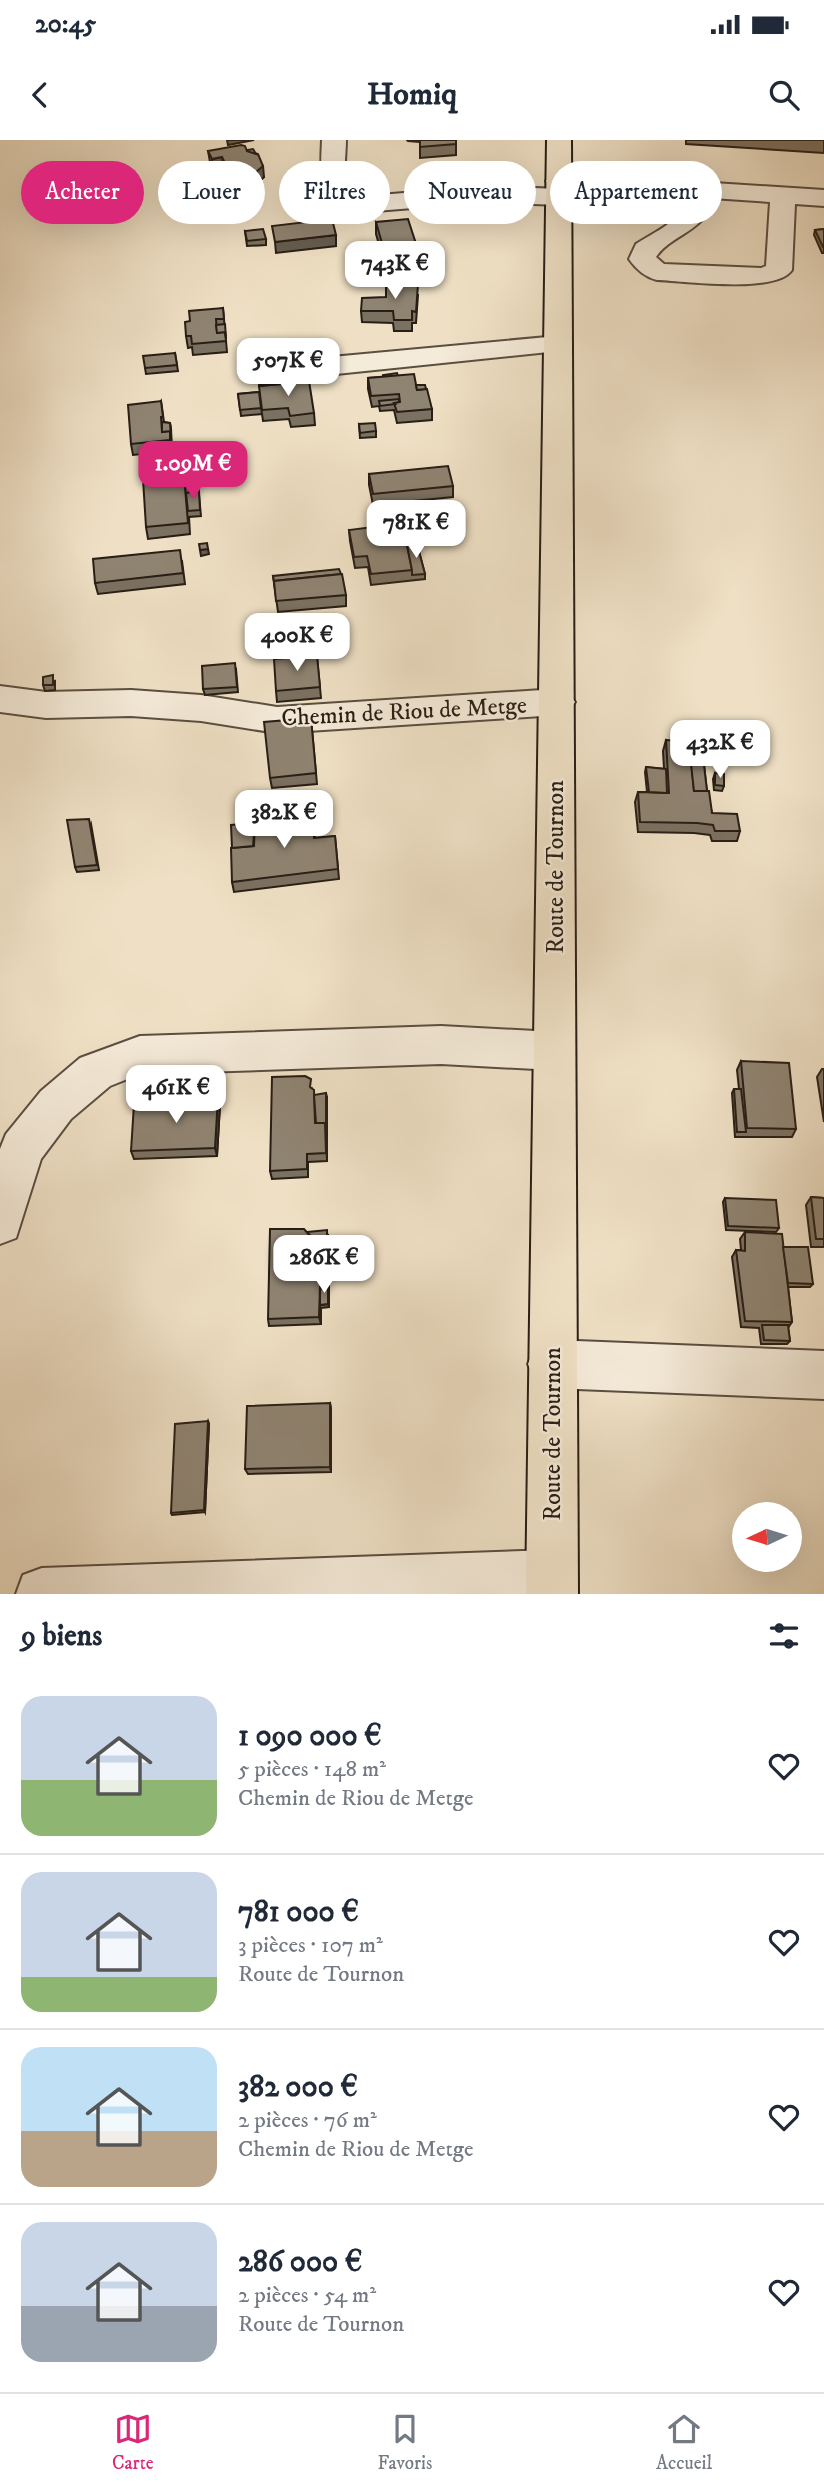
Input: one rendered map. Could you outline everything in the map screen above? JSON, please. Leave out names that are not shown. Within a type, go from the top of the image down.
[{"type":"main road","name":"Route de Tournon","points":[[559,140],[559,161]]},
{"type":"main road","name":"Route de Tournon","points":[[552,1585],[559,224]]},
{"type":"street","points":[[334,140],[335,189],[342,201],[351,205],[550,190]]},
{"type":"street","points":[[722,192],[824,198]]},
{"type":"street","points":[[685,224],[645,250],[642,259],[657,272],[764,276],[779,270],[783,196]]},
{"type":"street","points":[[288,370],[558,344]]},
{"type":"street","name":"Chemin de Riou de Metge","points":[[0,698],[46,705],[131,703],[201,708],[277,720],[557,702]]},
{"type":"street","points":[[0,1222],[22,1149],[56,1104],[96,1072],[140,1055],[441,1045],[554,1051]]},
{"type":"street","points":[[552,1364],[824,1375]]},
{"type":"street","points":[[42,1594],[552,1585]]},
{"type":"building","points":[[420,140],[456,140],[456,144],[420,147]]},
{"type":"building","points":[[241,145],[245,146],[247,151],[258,154],[261,161],[224,161],[222,157],[212,159],[208,151]]},
{"type":"building","points":[[404,219],[404,224],[410,224],[418,250],[385,254],[377,224],[390,224],[390,221]]},
{"type":"building","points":[[333,224],[336,235],[275,242],[272,226]]},
{"type":"building","points":[[263,229],[266,239],[247,241],[245,231]]},
{"type":"building","points":[[824,229],[824,247],[823,247],[815,230]]},
{"type":"building","points":[[372,249],[376,265],[359,266],[356,250]]},
{"type":"building","points":[[386,283],[418,284],[416,312],[412,311],[412,320],[394,320],[393,311],[361,311],[362,298],[386,297]]},
{"type":"building","points":[[223,308],[224,319],[216,319],[217,333],[225,332],[226,341],[192,344],[191,336],[186,336],[185,322],[190,321],[189,311]]},
{"type":"building","points":[[225,324],[226,338],[225,332],[217,333],[216,325]]},
{"type":"building","points":[[175,353],[177,365],[145,368],[143,356]]},
{"type":"building","points":[[397,373],[398,376],[383,377],[383,375]]},
{"type":"building","points":[[414,374],[417,390],[427,389],[432,409],[397,412],[394,403],[400,402],[399,394],[371,396],[368,378]]},
{"type":"building","points":[[309,381],[314,413],[290,416],[288,408],[262,410],[259,386]]},
{"type":"building","points":[[294,383],[259,386],[259,385]]},
{"type":"building","points":[[416,385],[425,385],[426,389],[417,390]]},
{"type":"building","points":[[259,392],[261,408],[240,410],[238,394]]},
{"type":"building","points":[[399,399],[395,404],[380,406],[379,401]]},
{"type":"building","points":[[161,401],[162,432],[170,431],[170,440],[131,444],[128,405]]},
{"type":"building","points":[[162,422],[170,423],[171,437],[170,431],[162,432]]},
{"type":"building","points":[[375,423],[376,431],[360,433],[359,424]]},
{"type":"building","points":[[448,466],[453,486],[373,494],[369,474]]},
{"type":"building","points":[[197,474],[198,486],[185,487],[188,523],[146,527],[143,479]]},
{"type":"building","points":[[199,491],[200,510],[188,511],[186,493]]},
{"type":"building","points":[[412,522],[417,539],[406,540],[412,570],[371,574],[367,556],[354,557],[349,530]]},
{"type":"building","points":[[207,543],[208,549],[200,550],[199,544]]},
{"type":"building","points":[[417,544],[425,574],[412,575],[407,545]]},
{"type":"building","points":[[180,550],[183,573],[95,583],[93,559]]},
{"type":"building","points":[[339,569],[341,574],[274,581],[275,587],[273,576]]},
{"type":"building","points":[[342,574],[346,595],[276,601],[274,581]]},
{"type":"building","points":[[317,656],[320,687],[276,691],[274,659]]},
{"type":"building","points":[[235,663],[237,687],[203,689],[202,666]]},
{"type":"building","points":[[53,675],[53,685],[43,685],[43,677]]},
{"type":"building","points":[[311,718],[316,773],[270,778],[264,722]]},
{"type":"building","points":[[666,740],[704,743],[706,760],[691,759],[694,791],[709,791],[712,813],[737,814],[740,831],[715,831],[713,825],[697,823],[640,822],[638,792],[669,793]]},
{"type":"building","points":[[691,764],[704,765],[707,791],[694,791]]},
{"type":"building","points":[[646,767],[666,769],[667,793],[649,792]]},
{"type":"building","points":[[715,773],[724,774],[724,786],[715,785]]},
{"type":"building","points":[[313,813],[314,838],[335,836],[338,869],[232,882],[231,848],[254,846],[255,818]]},
{"type":"building","points":[[89,819],[97,865],[75,867],[67,820]]},
{"type":"building","points":[[255,823],[253,846],[232,848],[231,825]]},
{"type":"building","points":[[741,1061],[789,1063],[796,1129],[747,1128]]},
{"type":"building","points":[[305,1076],[311,1079],[310,1087],[314,1090],[315,1123],[325,1123],[326,1153],[307,1154],[307,1169],[270,1171],[272,1077]]},
{"type":"building","points":[[734,1089],[741,1089],[746,1132],[737,1132]]},
{"type":"building","points":[[326,1093],[326,1127],[325,1123],[316,1123],[314,1095]]},
{"type":"building","points":[[218,1096],[215,1148],[131,1151],[134,1104],[179,1102],[179,1097]]},
{"type":"building","points":[[811,1197],[824,1198],[824,1239],[816,1239]]},
{"type":"building","points":[[725,1198],[776,1200],[779,1228],[728,1226]]},
{"type":"building","points":[[270,1229],[304,1229],[313,1239],[314,1265],[328,1265],[327,1279],[320,1287],[319,1317],[268,1319]]},
{"type":"building","points":[[327,1230],[328,1265],[314,1265],[313,1239],[307,1232]]},
{"type":"building","points":[[745,1232],[782,1234],[792,1322],[745,1321],[736,1250],[745,1251]]},
{"type":"building","points":[[783,1247],[808,1247],[813,1284],[788,1283]]},
{"type":"building","points":[[328,1282],[328,1304],[320,1305],[320,1290]]},
{"type":"building","points":[[762,1325],[788,1325],[790,1341],[764,1340]]},
{"type":"building","points":[[330,1403],[330,1467],[245,1469],[247,1406]]},
{"type":"building","points":[[208,1421],[204,1510],[171,1513],[175,1424]]}]
